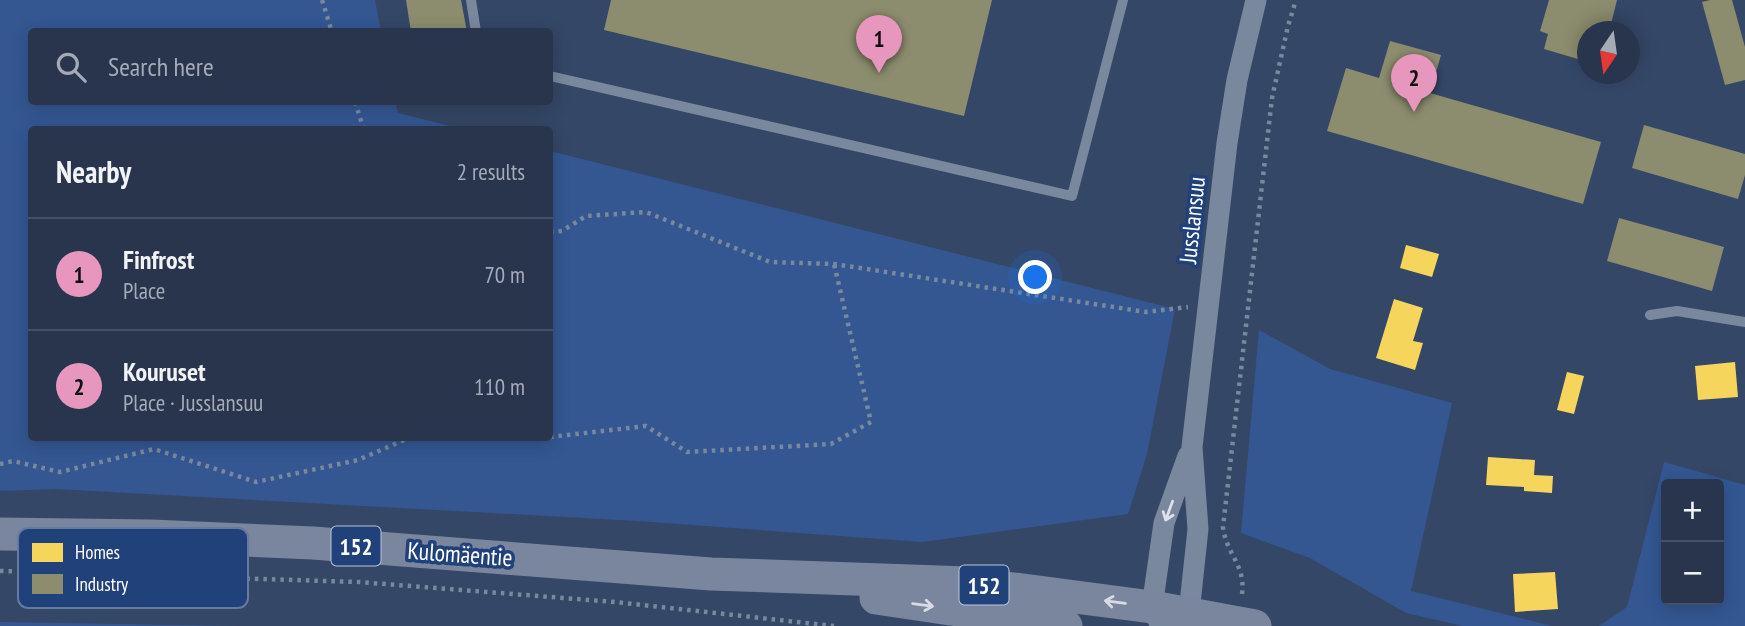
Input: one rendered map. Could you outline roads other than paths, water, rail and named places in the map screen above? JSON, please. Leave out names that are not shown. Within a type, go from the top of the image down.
[{"type":"main road","name":"Kulomäentie","points":[[0,534],[18,534]]},
{"type":"main road","name":"Kulomäentie","points":[[248,540],[710,573],[968,583],[1170,618],[1246,624]]},
{"type":"main road","name":"Kulomäentie","points":[[710,573],[1066,626]]},
{"type":"street","name":"Jusslansuu","points":[[1170,618],[1198,529],[1192,447],[1237,80],[1256,0]]},
{"type":"street","name":"Jusslansuu","points":[[1170,618],[1164,523],[1192,447]]},
{"type":"lane","points":[[471,0],[476,28]]},
{"type":"lane","points":[[553,77],[1072,196],[1123,0]]},
{"type":"lane","points":[[1650,314],[1676,311],[1745,322]]},
{"type":"place","name":"Finfrost","points":[[879,73]]},
{"type":"place","name":"Kouruset","points":[[1414,112]]}]
